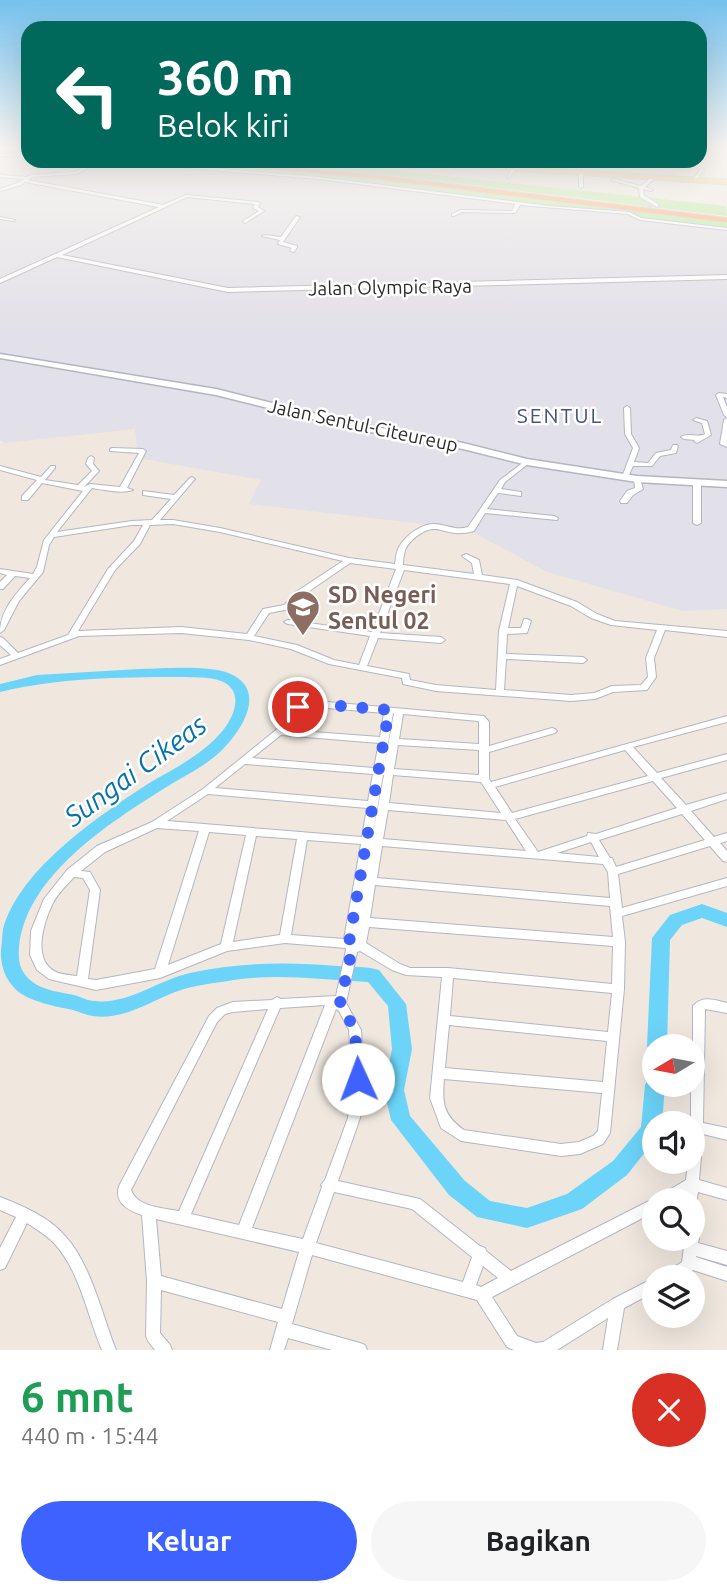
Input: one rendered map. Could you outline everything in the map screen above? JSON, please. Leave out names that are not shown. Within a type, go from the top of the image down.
[{"type":"highway","points":[[650,209],[727,218]]},
{"type":"highway","points":[[656,209],[727,218]]},
{"type":"street","points":[[0,281],[156,209]]},
{"type":"street","points":[[244,222],[262,211],[257,209]]},
{"type":"street","points":[[454,215],[463,211],[515,214],[516,209]]},
{"type":"street","points":[[589,209],[632,212],[633,217],[645,223],[727,229]]},
{"type":"street","points":[[292,251],[295,247],[281,245],[282,239],[298,217]]},
{"type":"street","points":[[0,218],[13,220]]},
{"type":"street","points":[[264,236],[282,239]]},
{"type":"street","name":"Jalan Olympic Raya","points":[[57,255],[228,290],[727,277]]},
{"type":"street","name":"Jalan Sentul-Citeureup","points":[[0,356],[216,392],[349,425],[463,446],[527,462],[636,479],[727,484]]},
{"type":"street","points":[[727,396],[719,395],[727,415]]},
{"type":"street","points":[[625,477],[636,448],[628,434],[627,408]]},
{"type":"street","points":[[696,420],[706,423],[708,435],[695,441],[725,445],[727,420]]},
{"type":"street","points":[[684,437],[704,438]]},
{"type":"street","points":[[631,464],[650,465],[658,454],[673,453],[674,446]]},
{"type":"street","points":[[0,468],[83,488],[90,486],[125,490],[143,451],[112,450]]},
{"type":"street","points":[[0,630],[15,600],[42,569],[47,541],[96,471],[89,464],[91,458]]},
{"type":"street","points":[[362,668],[377,635],[400,567],[401,547],[422,527],[469,531],[507,476],[527,462]]},
{"type":"street","points":[[26,498],[52,467]]},
{"type":"street","points":[[72,635],[112,569],[137,542],[151,521],[192,479]]},
{"type":"street","points":[[624,502],[630,493],[639,489],[636,479]]},
{"type":"street","points":[[697,483],[697,523]]},
{"type":"street","points":[[496,490],[518,494]]},
{"type":"street","points":[[146,493],[175,497]]},
{"type":"street","points":[[484,511],[554,518]]},
{"type":"street","points":[[51,535],[151,521],[220,530],[349,560],[514,582],[574,604],[606,621],[661,630],[727,634]]},
{"type":"street","points":[[466,556],[476,562],[478,577]]},
{"type":"street","points":[[249,637],[266,611],[287,607],[299,594],[349,560]]},
{"type":"street","points":[[0,571],[34,577]]},
{"type":"street","points":[[0,587],[12,574]]},
{"type":"street","points":[[500,691],[503,631],[514,582]]},
{"type":"street","points":[[503,631],[524,631],[527,621]]},
{"type":"street","points":[[288,622],[377,635],[441,640]]},
{"type":"street","points":[[0,662],[72,635],[181,630],[249,637],[294,647],[332,662],[406,676],[406,682],[436,688],[571,698],[594,696],[612,689],[644,688],[652,677],[650,657],[661,630]]},
{"type":"street","points":[[0,640],[17,656]]},
{"type":"street","points":[[503,656],[583,660]]},
{"type":"street","points":[[536,855],[486,782],[484,722],[481,718],[305,705],[294,711],[279,732],[206,791],[156,824],[102,849],[71,873],[49,899],[37,931],[36,955],[41,967],[53,976],[96,985],[160,973],[226,947],[285,939],[354,946],[402,970],[618,989]]},
{"type":"street","points":[[243,1233],[350,964],[394,711]]},
{"type":"street","points":[[244,761],[384,771],[486,782],[727,719]]},
{"type":"street","points":[[279,732],[483,749],[552,731]]},
{"type":"street","points":[[627,746],[727,858]]},
{"type":"street","points":[[206,791],[510,817],[727,757]]},
{"type":"street","points":[[536,855],[727,796]]},
{"type":"street","points":[[156,824],[536,855],[611,867],[727,837]]},
{"type":"street","points":[[160,973],[205,828]]},
{"type":"street","points":[[226,947],[252,831]]},
{"type":"street","points":[[285,939],[303,835]]},
{"type":"street","points":[[448,973],[441,1073],[436,1098],[446,1124],[461,1135],[561,1150],[580,1148],[598,1140],[604,1133],[609,1088],[618,989],[619,942],[611,867],[592,836]]},
{"type":"street","points":[[354,946],[364,922],[372,841]]},
{"type":"street","points":[[71,873],[86,875],[95,890],[82,983]]},
{"type":"street","points":[[370,881],[616,908],[727,881]]},
{"type":"street","points":[[364,922],[619,942]]},
{"type":"street","points":[[338,999],[277,1002],[221,1011],[213,1019],[124,1189],[125,1198],[131,1205],[149,1212],[307,1247],[475,1292],[510,1279],[642,1211]]},
{"type":"street","points":[[278,1350],[307,1247],[354,1118],[358,1079],[355,1030],[338,999]]},
{"type":"street","points":[[182,1219],[277,1002]]},
{"type":"street","points":[[697,1111],[699,1006],[705,1003],[727,1007]]},
{"type":"street","points":[[445,1020],[613,1037]]},
{"type":"street","points":[[441,1073],[609,1088]]},
{"type":"street","points":[[705,1129],[727,1134]]},
{"type":"street","points":[[691,1188],[692,1174]]},
{"type":"street","points":[[684,1188],[691,1184],[727,1194]]},
{"type":"street","points":[[328,1185],[415,1203],[510,1279]]},
{"type":"street","points":[[0,1203],[46,1228],[68,1250],[109,1350]]},
{"type":"street","points":[[149,1212],[154,1281],[153,1336],[160,1348],[165,1350]]},
{"type":"street","points":[[0,1263],[24,1215]]},
{"type":"street","points":[[693,1251],[727,1274]]},
{"type":"street","points":[[696,1251],[727,1258]]},
{"type":"street","points":[[480,1253],[475,1292],[511,1346],[545,1349],[642,1291]]},
{"type":"street","points":[[154,1281],[360,1350]]},
{"type":"street","points":[[610,1350],[618,1304]]},
{"type":"shaded area","points":[[0,209],[576,209],[727,228],[727,609],[683,611],[547,572],[467,529],[249,504],[261,480],[138,458],[135,429],[5,443],[0,440]]},
{"type":"green space","points":[[576,209],[640,209],[727,220],[727,228]]},
{"type":"green space","points":[[669,209],[726,209],[727,216]]},
{"type":"waterway","name":"Sungai Cikeas","points":[[0,688],[32,680],[57,678],[195,674],[228,678],[238,686],[243,696],[238,718],[215,748],[114,814],[81,839],[51,867],[27,896],[12,928],[9,961],[12,972],[25,987],[53,999],[105,1009],[136,1002],[186,981],[244,971],[281,970],[373,975],[397,1004],[402,1049],[394,1090],[401,1120],[457,1188],[485,1210],[527,1218],[574,1202],[620,1168],[651,1130],[654,1097]]},
{"type":"waterway","name":"Sungai Cikeas","points":[[657,1034],[661,938],[676,920],[702,911],[727,920]]},
{"type":"tunnel","points":[[634,211],[643,209]]},
{"type":"place","name":"SD Negeri Sentul 02","points":[[303,637]]},
{"type":"district","name":"SENTUL","points":[[560,415]]},
{"type":"route","points":[[298,707],[316,704],[389,710],[349,943],[352,950],[340,1003],[355,1030],[358,1079]]}]
